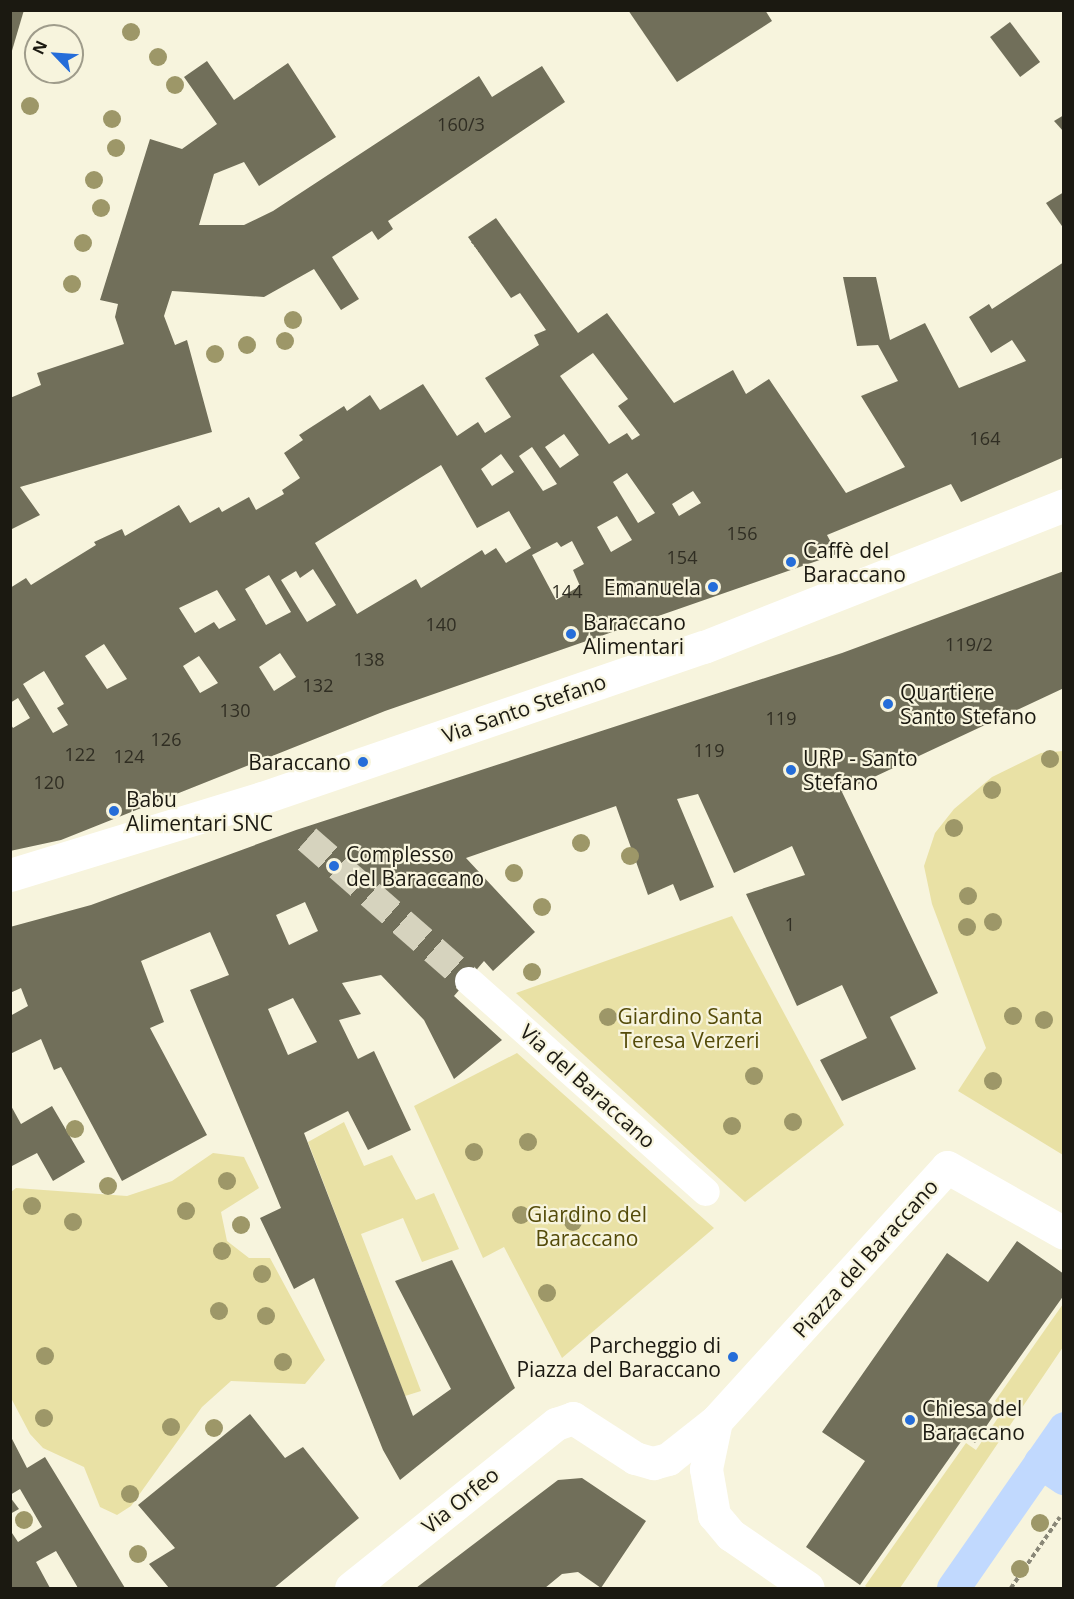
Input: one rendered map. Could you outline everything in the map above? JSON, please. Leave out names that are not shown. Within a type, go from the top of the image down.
[{"type":"main road","points":[[953,1588],[1052,1470],[1064,1428]]},
{"type":"street","name":"Via Santo Stefano","points":[[10,875],[262,798],[704,647],[1064,505]]},
{"type":"street","name":"Via del Baraccano","points":[[469,981],[706,1192]]},
{"type":"street","name":"Piazza del Baraccano","points":[[573,1418],[635,1458],[653,1463],[668,1459],[716,1421],[947,1167],[1064,1233]]},
{"type":"street","name":"Via Orfeo","points":[[351,1588],[549,1429],[573,1418]]},
{"type":"street","points":[[716,1421],[706,1470],[714,1515],[731,1535],[808,1588]]},
{"type":"path","points":[[1011,1588],[1057,1522]]},
{"type":"green space","points":[[1064,751],[1063,1155],[958,1091],[986,1048],[932,904],[924,866],[935,833],[954,809],[992,777],[1041,753]]},
{"type":"green space","name":"Giardino Santa Teresa Verzeri","points":[[732,916],[844,1125],[745,1202],[516,993]]},
{"type":"green space","name":"Giardino del Baraccano","points":[[517,1053],[714,1228],[562,1358],[504,1247],[483,1258],[414,1106]]},
{"type":"green space","points":[[344,1122],[364,1166],[392,1155],[416,1200],[434,1193],[459,1249],[422,1262],[403,1218],[361,1234],[421,1391],[405,1396],[308,1142]]},
{"type":"green space","points":[[213,1153],[244,1157],[259,1188],[221,1212],[227,1241],[249,1258],[270,1258],[325,1360],[305,1384],[231,1381],[202,1407],[131,1506],[117,1515],[100,1507],[84,1467],[43,1448],[30,1434],[11,1398],[11,1192],[16,1188],[127,1196],[172,1181]]},
{"type":"green space","points":[[1063,1304],[1063,1347],[900,1588],[868,1588],[865,1586],[966,1443],[976,1450],[1004,1409],[995,1401]]},
{"type":"building","points":[[10,10],[24,10],[11,54],[10,53]]},
{"type":"building","points":[[628,10],[765,10],[772,21],[677,82]]},
{"type":"building","points":[[1010,22],[1040,62],[1020,77],[990,37]]},
{"type":"building","points":[[207,61],[234,100],[288,63],[336,137],[259,186],[244,162],[214,174],[199,225],[244,225],[273,211],[479,76],[492,97],[542,66],[565,102],[388,221],[393,229],[378,240],[372,231],[332,257],[359,299],[341,310],[314,269],[264,297],[172,291],[164,316],[175,345],[187,340],[212,432],[20,487],[40,515],[10,530],[10,398],[41,385],[37,373],[124,344],[115,317],[118,304],[100,300],[150,139],[182,149],[217,124],[184,77]]},
{"type":"building","points":[[1064,115],[1064,132],[1054,121]]},
{"type":"building","points":[[1064,192],[1064,229],[1046,203]]},
{"type":"building","points":[[496,218],[578,333],[607,313],[674,403],[733,370],[746,394],[769,379],[846,493],[905,467],[861,396],[898,381],[878,345],[857,346],[843,277],[876,277],[890,340],[925,323],[959,388],[1026,361],[1012,340],[991,353],[969,317],[989,304],[992,309],[1064,262],[1064,457],[961,502],[951,484],[827,535],[837,554],[385,711],[61,840],[10,851],[10,723],[13,728],[30,718],[18,698],[10,703],[10,588],[26,578],[31,585],[96,545],[94,542],[122,529],[125,536],[179,505],[190,523],[219,507],[222,512],[249,497],[256,510],[284,494],[282,490],[300,478],[284,453],[303,440],[299,435],[344,406],[347,411],[370,395],[380,410],[423,384],[457,436],[478,422],[485,433],[511,417],[485,378],[539,345],[534,335],[546,330],[520,293],[511,298],[468,237]],"holes":[[[593,353],[628,399],[618,406],[640,435],[632,440],[627,433],[609,444],[560,376]],[[564,434],[579,455],[560,468],[545,447]],[[532,447],[557,484],[543,491],[519,456]],[[501,454],[514,472],[492,486],[481,469]],[[441,465],[477,528],[509,511],[531,548],[506,563],[496,548],[485,555],[482,550],[421,588],[416,579],[357,614],[315,543]],[[627,473],[655,513],[638,523],[613,482]],[[693,491],[701,503],[679,516],[672,504]],[[617,516],[632,540],[611,552],[597,527]],[[572,541],[584,564],[573,570],[580,586],[556,600],[532,555],[557,542],[561,547]],[[313,569],[336,605],[307,622],[281,580],[296,571],[300,578]],[[269,575],[291,612],[266,625],[245,589]],[[217,590],[236,620],[219,629],[214,622],[195,633],[179,608]],[[104,644],[127,679],[107,689],[85,656]],[[280,653],[296,677],[274,691],[259,667]],[[199,656],[218,683],[200,693],[183,666]],[[44,671],[64,704],[57,708],[68,725],[53,733],[23,684]]]},
{"type":"building","name":"Complesso del Baraccano","points":[[1064,571],[1064,688],[842,792],[938,993],[890,1017],[916,1069],[842,1101],[820,1060],[867,1038],[842,985],[797,1006],[746,894],[805,875],[792,846],[734,873],[698,794],[677,799],[714,887],[680,901],[673,884],[648,895],[616,806],[466,858],[535,932],[493,971],[484,961],[454,996],[502,1040],[454,1079],[424,1020],[381,975],[342,983],[361,1014],[339,1020],[358,1059],[374,1051],[411,1130],[368,1150],[348,1111],[304,1133],[413,1416],[451,1389],[395,1281],[452,1260],[515,1388],[400,1480],[383,1450],[314,1278],[294,1289],[260,1218],[281,1208],[190,990],[229,975],[210,932],[141,961],[164,1022],[150,1028],[207,1135],[122,1181],[61,1067],[54,1070],[41,1039],[10,1054],[10,1016],[28,1006],[21,988],[10,993],[10,927],[91,905],[296,830],[842,653]],"holes":[[[305,902],[318,931],[289,945],[276,915]],[[293,998],[317,1042],[288,1055],[268,1009]]]},
{"type":"building","points":[[10,1104],[21,1124],[52,1106],[85,1162],[53,1181],[37,1153],[10,1167]]},
{"type":"building","name":"Chiesa del Baraccano","points":[[1017,1241],[1064,1274],[1064,1295],[988,1402],[998,1409],[975,1443],[965,1436],[860,1585],[806,1547],[865,1461],[822,1432],[947,1253],[988,1282]]},
{"type":"building","points":[[250,1414],[285,1458],[303,1447],[359,1518],[274,1588],[169,1588],[149,1564],[175,1548],[138,1505]]},
{"type":"building","points":[[10,1435],[27,1468],[45,1457],[125,1588],[78,1588],[56,1551],[36,1562],[50,1588],[10,1588],[10,1530],[18,1542],[42,1527],[20,1489],[10,1495]]},
{"type":"building","points":[[582,1478],[646,1521],[601,1588],[578,1572],[562,1574],[545,1588],[416,1588],[558,1480]]},
{"type":"building","points":[[10,1497],[19,1509],[10,1514]]},
{"type":"tunnel","points":[[307,839],[469,981]]},
{"type":"place","name":"Caffè del Baraccano","points":[[791,562]]},
{"type":"place","name":"Emanuela","points":[[713,587]]},
{"type":"place","name":"Baraccano Alimentari","points":[[571,634]]},
{"type":"place","name":"Quartiere Santo Stefano","points":[[888,704]]},
{"type":"place","name":"Baraccano","points":[[363,762]]},
{"type":"place","name":"URP - Santo Stefano","points":[[791,770]]},
{"type":"place","name":"Babu Alimentari SNC","points":[[114,811]]},
{"type":"place","name":"Complesso del Baraccano","points":[[334,866]]},
{"type":"place","name":"Parcheggio di Piazza del Baraccano","points":[[733,1357]]},
{"type":"place","name":"Chiesa del Baraccano","points":[[910,1420]]}]
